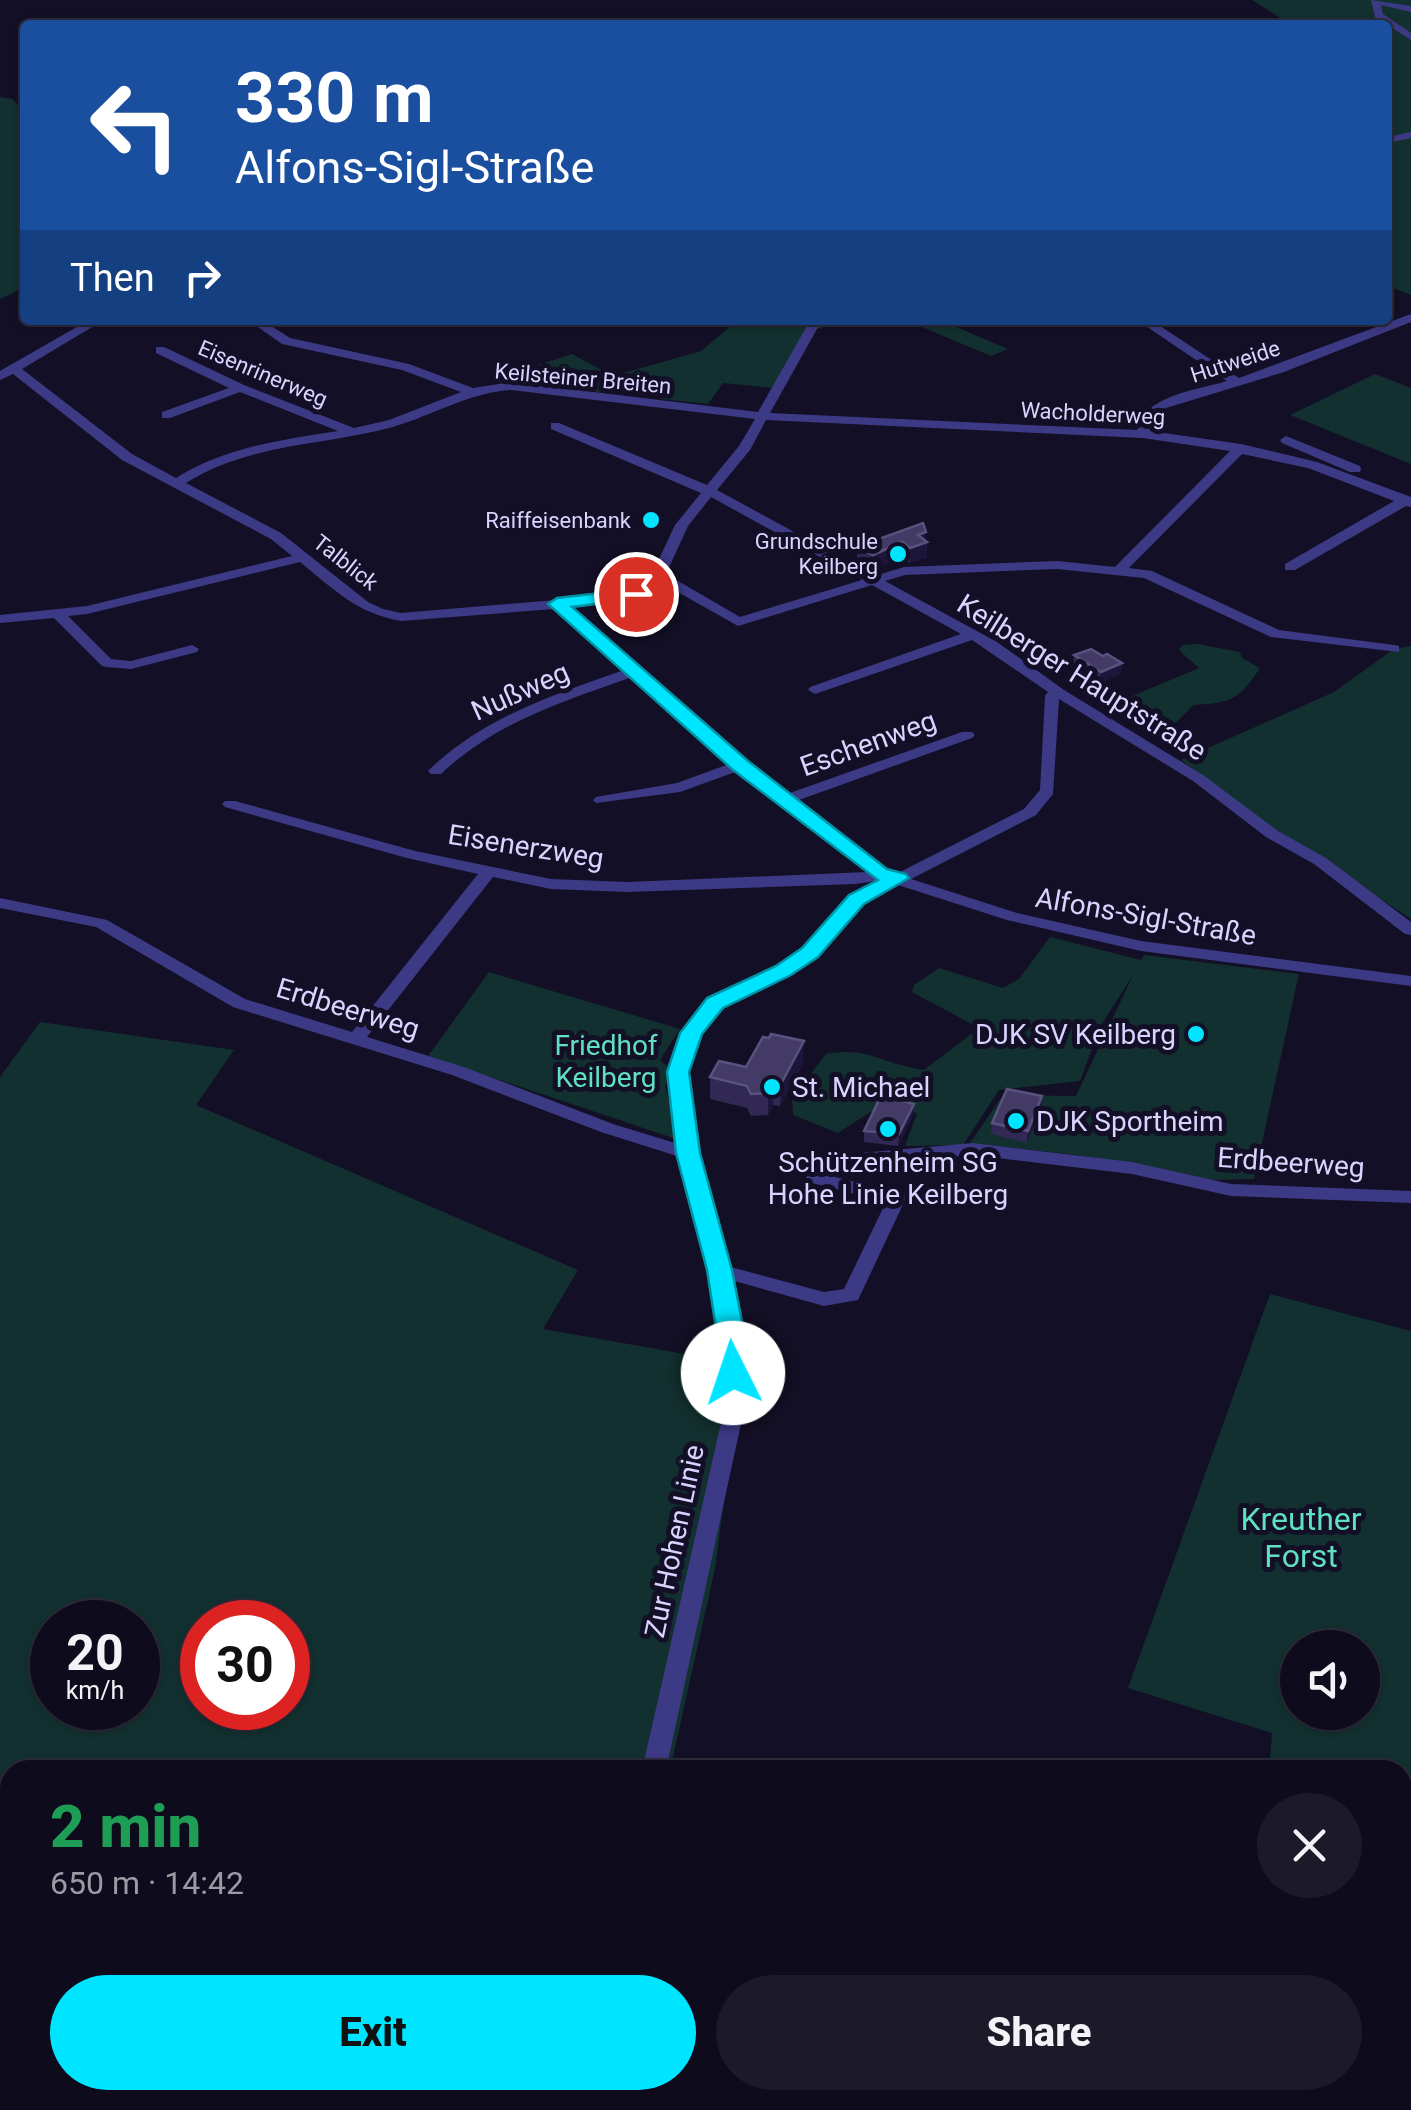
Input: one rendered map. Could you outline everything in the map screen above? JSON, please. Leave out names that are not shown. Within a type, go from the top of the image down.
[{"type":"street","points":[[1376,0],[1411,9]]},
{"type":"street","name":"Hutweide","points":[[1143,434],[1146,418],[1162,405],[1280,369],[1411,318]]},
{"type":"street","points":[[6,372],[89,325]]},
{"type":"street","points":[[262,325],[286,340],[405,367],[472,392]]},
{"type":"street","points":[[815,325],[736,460],[682,526],[658,575],[738,622],[871,578],[904,571],[1004,564],[1120,568],[1147,574],[1276,634],[1394,649]]},
{"type":"street","points":[[1152,325],[1234,380]]},
{"type":"street","name":"Eisenrinerweg","points":[[160,350],[240,388],[352,432]]},
{"type":"street","name":"Talblick","points":[[6,372],[102,439],[247,518],[363,605],[391,616],[636,594],[658,575]]},
{"type":"street","name":"Keilsteiner Breiten","points":[[178,483],[213,460],[394,422],[472,392],[510,386],[762,417]]},
{"type":"street","points":[[166,415],[240,388]]},
{"type":"street","name":"Wacholderweg","points":[[762,417],[1143,434],[1242,448],[1312,465],[1409,498]]},
{"type":"street","name":"Keilberger Hauptstraße","points":[[555,426],[709,492],[971,635],[1198,778],[1411,930]]},
{"type":"street","points":[[1286,440],[1409,498]]},
{"type":"street","points":[[1120,568],[1242,448]]},
{"type":"street","points":[[1290,567],[1409,498]]},
{"type":"street","points":[[0,619],[58,614],[303,557]]},
{"type":"street","name":"Alfons-Sigl-Straße","points":[[557,604],[740,766],[889,876],[1013,917],[1140,946],[1411,981]]},
{"type":"street","points":[[58,614],[107,664],[131,665],[192,649]]},
{"type":"street","points":[[815,690],[971,635]]},
{"type":"street","name":"Nußweg","points":[[436,770],[463,744],[498,723],[633,672]]},
{"type":"street","name":"Zur Hohen Linie","points":[[656,1760],[734,1410],[732,1337],[688,1153],[678,1072],[691,1033],[715,1003],[784,971],[810,952],[857,900],[889,876],[1030,812],[1042,801],[1048,791],[1052,696],[1059,693]]},
{"type":"street","name":"Eschenweg","points":[[787,799],[967,735]]},
{"type":"street","points":[[601,800],[680,786],[740,766]]},
{"type":"street","name":"Eisenerzweg","points":[[230,804],[488,872],[552,884],[628,888],[889,876]]},
{"type":"street","points":[[355,1040],[488,872]]},
{"type":"street","name":"Erdbeerweg","points":[[0,903],[100,923],[239,1003],[458,1071],[607,1128],[688,1153]]},
{"type":"street","name":"Erdbeerweg","points":[[719,1270],[824,1299],[850,1295],[897,1198],[815,1178],[860,1159],[973,1149],[1132,1168],[1231,1190],[1411,1197]]},
{"type":"green space","points":[[1252,0],[1411,0],[1411,295],[1392,288],[1392,20],[1283,20]]},
{"type":"green space","points":[[0,97],[12,99],[20,106],[20,289],[0,299]]},
{"type":"green space","points":[[732,325],[812,325],[775,388],[723,383],[708,404],[661,399],[673,380],[624,374],[609,393],[498,382],[501,377],[572,354],[613,376],[701,351]]},
{"type":"green space","points":[[917,325],[952,325],[1008,349],[991,356]]},
{"type":"green space","points":[[1375,374],[1411,388],[1411,464],[1290,415]]},
{"type":"green space","points":[[1182,645],[1240,652],[1242,658],[1260,668],[1233,698],[1193,705],[1176,723],[1130,697],[1199,668],[1179,650]]},
{"type":"green space","points":[[1411,646],[1411,919],[1274,829],[1181,760],[1334,692],[1394,649]]},
{"type":"green space","points":[[1050,937],[1141,960],[1144,955],[1299,974],[1254,1179],[1213,1180],[1077,1155],[970,1143],[1003,1095],[1076,1096],[1133,975],[1100,1027],[1080,1081],[999,1090],[963,1145],[905,1146],[917,1113],[880,1106],[838,1133],[793,1115],[792,1098],[826,1054],[854,1052],[924,1070],[979,1028],[912,992],[914,985],[939,968],[1003,988],[1019,979]]},
{"type":"green space","name":"Friedhof Keilberg","points":[[489,972],[680,1029],[660,1060],[671,1069],[665,1086],[679,1140],[428,1056]]},
{"type":"green space","points":[[40,1022],[234,1050],[196,1105],[578,1270],[543,1329],[742,1364],[715,1569],[672,1760],[0,1760],[0,1077]]},
{"type":"green space","name":"Kreuther Forst","points":[[1270,1294],[1411,1331],[1411,1760],[1270,1760],[1272,1733],[1128,1688]]},
{"type":"building","points":[[923,523],[926,532],[918,535],[927,542],[910,548],[902,542],[873,555],[857,547]]},
{"type":"building","points":[[1091,649],[1122,663],[1101,672],[1074,655]]},
{"type":"building","points":[[771,1034],[804,1041],[781,1084],[774,1083],[768,1093],[751,1094],[747,1086],[710,1077],[719,1061],[746,1067],[763,1037],[769,1038]]},
{"type":"building","name":"DJK Sportheim","points":[[1007,1089],[1042,1096],[1028,1131],[992,1123]]},
{"type":"building","points":[[881,1096],[914,1104],[899,1134],[864,1131]]},
{"type":"place","name":"Raiffeisenbank","points":[[651,520]]},
{"type":"place","name":"Grundschule Keilberg","points":[[898,554]]},
{"type":"place","name":"DJK SV Keilberg","points":[[1196,1034]]},
{"type":"place","name":"St. Michael","points":[[772,1087]]},
{"type":"place","name":"DJK Sportheim","points":[[1016,1121]]},
{"type":"place","name":"Schützenheim SG Hohe Linie Keilberg","points":[[888,1129]]},
{"type":"route","points":[[636,594],[557,604],[740,766],[880,874],[898,878],[857,900],[810,952],[784,971],[715,1003],[691,1033],[678,1072],[688,1153],[732,1337],[733,1373]]}]
